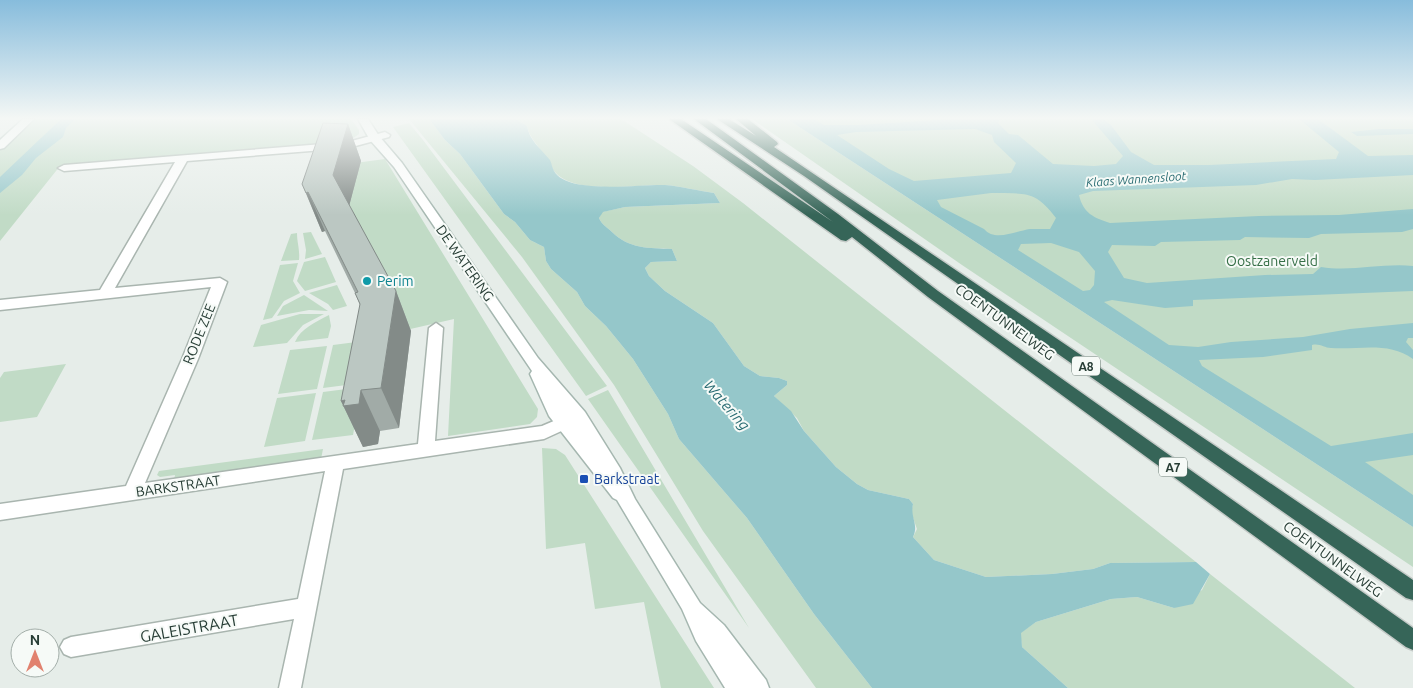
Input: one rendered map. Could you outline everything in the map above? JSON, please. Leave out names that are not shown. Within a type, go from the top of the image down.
[{"type":"highway","name":"A7","points":[[721,151],[933,294]]},
{"type":"highway","name":"COENTUNNELWEG","points":[[744,151],[834,216],[933,294],[1413,640]]},
{"type":"highway","name":"COENTUNNELWEG","points":[[772,151],[1413,591]]},
{"type":"highway","name":"A8","points":[[780,151],[808,174]]},
{"type":"street","points":[[64,168],[276,151]]},
{"type":"street","name":"DE WATERING","points":[[389,151],[533,362],[579,416],[614,473],[628,504],[690,603],[703,634],[737,688]]},
{"type":"street","points":[[105,294],[183,159]]},
{"type":"street","name":"RODE ZEE","points":[[0,305],[220,282],[190,359],[132,493]]},
{"type":"street","points":[[426,450],[436,328]]},
{"type":"street","name":"DE WATERING","points":[[533,362],[555,412],[562,423],[606,480],[628,504]]},
{"type":"street","points":[[562,423],[579,416]]},
{"type":"street","name":"BARKSTRAAT","points":[[0,512],[544,432],[562,423]]},
{"type":"street","points":[[290,688],[335,464]]},
{"type":"street","name":"DE WATERING","points":[[690,603],[717,632],[758,688]]},
{"type":"street","name":"GALEISTRAAT","points":[[71,647],[307,607]]},
{"type":"green space","points":[[0,151],[229,151],[60,166],[0,241]]},
{"type":"green space","points":[[410,151],[431,151],[607,386],[586,396]]},
{"type":"green space","points":[[435,151],[457,151],[504,214],[515,222],[530,240],[544,247],[546,261],[551,269],[577,292],[585,306],[606,326],[633,359],[668,414],[679,439],[747,518],[814,614],[872,688],[816,688],[703,531],[614,385],[522,257]]},
{"type":"green space","points":[[670,151],[743,203],[1196,562],[1110,563],[1093,569],[1052,574],[986,577],[934,560],[913,537],[917,529],[911,512],[913,504],[909,499],[868,490],[857,484],[836,467],[804,431],[797,418],[774,396],[787,385],[787,381],[760,376],[744,366],[713,323],[665,291],[649,276],[645,268],[651,262],[677,261],[672,249],[632,245],[619,238],[599,218],[602,212],[625,207],[720,203],[714,193],[665,185],[606,187],[576,184],[563,179],[554,171],[542,152]]},
{"type":"green space","points":[[798,151],[836,151],[1413,527],[1413,567],[962,265]]},
{"type":"green space","name":"Oostzanerveld","points":[[840,151],[1413,151],[1413,515]]},
{"type":"green space","points":[[385,159],[538,409],[537,417],[530,424],[448,436],[454,319],[406,330],[343,212],[355,163]]},
{"type":"green space","points":[[311,232],[322,254],[305,259],[306,250],[303,233]]},
{"type":"green space","points":[[297,233],[299,260],[281,261],[291,234]]},
{"type":"green space","points":[[325,257],[336,282],[305,291],[297,281],[304,262]]},
{"type":"green space","points":[[298,263],[293,281],[300,293],[284,301],[272,318],[263,320],[280,265]]},
{"type":"green space","points":[[337,285],[347,306],[333,310],[328,304],[309,293]]},
{"type":"green space","points":[[304,295],[328,311],[309,310],[277,316],[283,306]]},
{"type":"green space","points":[[300,314],[324,314],[303,325],[287,343],[253,347],[261,325]]},
{"type":"green space","points":[[329,315],[331,326],[328,338],[295,342],[305,329]]},
{"type":"green space","points":[[364,341],[362,383],[323,388],[333,345]]},
{"type":"green space","points":[[327,346],[317,389],[278,394],[290,350]]},
{"type":"green space","points":[[66,364],[37,417],[0,422],[0,378],[4,372]]},
{"type":"green space","points":[[362,387],[353,435],[312,440],[323,392]]},
{"type":"green space","points":[[608,390],[749,628],[588,399]]},
{"type":"green space","points":[[316,393],[305,441],[264,447],[277,398]]},
{"type":"green space","points":[[542,448],[556,449],[565,455],[714,688],[661,688],[644,602],[595,609],[585,543],[546,549]]},
{"type":"green space","points":[[323,449],[321,459],[174,480],[175,475],[160,477],[157,475],[159,471]]},
{"type":"green space","points":[[1210,574],[1355,688],[1068,688],[1022,647],[1020,633],[1036,622],[1111,599],[1137,597],[1174,608],[1202,590]]},
{"type":"water","points":[[27,151],[45,151],[36,158],[22,175],[0,193],[0,177]]},
{"type":"water","name":"Watering","points":[[457,151],[542,151],[550,160],[554,171],[561,178],[573,183],[605,187],[665,185],[714,193],[720,203],[625,207],[603,212],[599,218],[619,238],[632,245],[672,249],[677,261],[651,262],[645,268],[649,276],[665,291],[713,323],[744,366],[760,376],[787,381],[787,385],[774,396],[791,411],[804,431],[836,467],[857,484],[868,490],[909,499],[913,504],[915,532],[913,537],[934,560],[986,577],[1052,574],[1093,569],[1110,563],[1196,562],[1210,574],[1193,604],[1174,608],[1137,597],[1111,599],[1036,622],[1021,633],[1022,647],[1068,688],[872,688],[814,614],[747,518],[679,439],[668,414],[633,359],[606,326],[585,306],[577,292],[551,269],[546,261],[544,247],[530,240],[515,222],[504,214]]},
{"type":"water","name":"Klaas Wannensloot","points":[[836,151],[862,151],[889,169],[914,181],[1011,173],[1016,163],[1004,151],[1037,151],[1053,164],[1094,166],[1116,164],[1123,156],[1119,151],[1130,151],[1154,165],[1209,165],[1336,159],[1338,151],[1361,151],[1368,156],[1413,155],[1413,175],[1315,180],[1292,179],[1256,185],[1093,191],[1079,195],[1083,206],[1090,214],[1110,223],[1259,216],[1339,215],[1413,209],[1413,229],[1402,232],[1321,234],[1309,238],[1245,237],[1240,240],[1161,242],[1155,246],[1112,245],[1108,252],[1124,278],[1147,283],[1265,275],[1313,274],[1321,267],[1344,269],[1401,265],[1413,266],[1413,291],[1193,300],[1193,306],[1165,308],[1112,300],[1104,302],[1169,345],[1198,347],[1231,342],[1303,337],[1350,329],[1413,323],[1413,338],[1408,338],[1406,342],[1413,350],[1413,359],[1404,353],[1384,348],[1331,348],[1312,345],[1312,350],[1263,357],[1199,360],[1202,366],[1331,446],[1413,433],[1413,455],[1365,462],[1413,495],[1413,527]],"holes":[[[991,193],[1028,195],[1042,202],[1056,218],[1050,229],[1030,229],[1006,235],[994,235],[941,207],[937,200]],[[1051,243],[1079,252],[1095,271],[1094,285],[1090,290],[1083,291],[1018,250],[1021,244]]]},
{"type":"building","points":[[313,151],[340,151],[333,175],[396,291],[381,388],[361,390],[359,404],[343,406],[345,400],[341,401],[360,304],[355,293],[358,292],[308,192],[306,193],[302,184]]},
{"type":"place","name":"Perim","points":[[367,281]]},
{"type":"place","name":"Barkstraat","points":[[584,479]]}]
